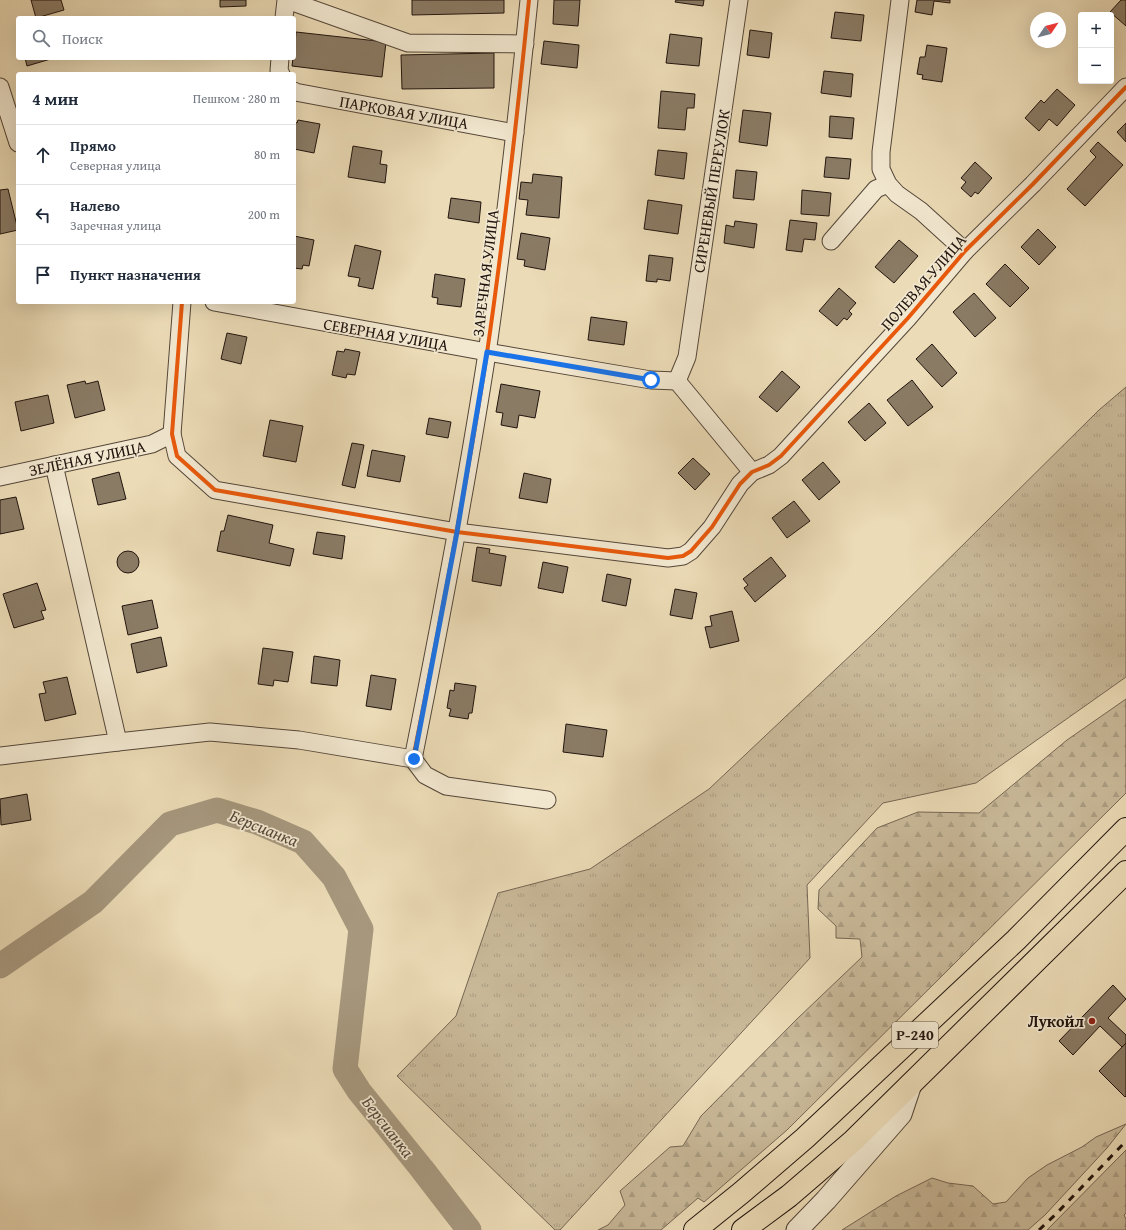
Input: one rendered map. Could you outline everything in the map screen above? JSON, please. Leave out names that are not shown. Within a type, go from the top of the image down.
[{"type":"highway","name":"Р-240","points":[[695,1230],[805,1138],[1016,940],[1126,829]]},
{"type":"highway","name":"Р-240","points":[[743,1230],[833,1159],[1126,872]]},
{"type":"street","points":[[284,16],[286,0],[408,43],[525,44]]},
{"type":"street","name":"ЗАРЕЧНАЯ УЛИЦА","points":[[414,759],[457,532],[487,352],[515,133],[529,0]]},
{"type":"street","name":"СИРЕНЕВЫЙ ПЕРЕУЛОК","points":[[677,381],[686,357],[739,0]]},
{"type":"street","points":[[900,0],[881,152],[882,169],[888,184],[897,194],[921,211],[965,251]]},
{"type":"street","points":[[280,60],[280,72]]},
{"type":"street","name":"ПОЛЕВАЯ УЛИЦА","points":[[752,472],[769,465],[781,456],[908,318],[965,251],[1033,184],[1126,87]]},
{"type":"street","points":[[0,88],[16,137]]},
{"type":"street","name":"ПАРКОВАЯ УЛИЦА","points":[[296,92],[515,133]]},
{"type":"street","points":[[831,241],[876,189],[888,184]]},
{"type":"street","points":[[182,304],[172,434],[177,456],[215,490],[457,532],[668,558],[682,556],[691,551],[712,528],[740,484],[752,472],[677,381]]},
{"type":"street","name":"СЕВЕРНАЯ УЛИЦА","points":[[225,304],[487,352],[651,380],[677,381]]},
{"type":"street","name":"ЗЕЛЁНАЯ УЛИЦА","points":[[0,477],[152,444],[172,434]]},
{"type":"street","points":[[54,465],[118,742]]},
{"type":"street","points":[[0,756],[210,732],[299,740],[414,759],[425,775],[446,786],[547,800]]},
{"type":"street","points":[[797,1230],[826,1200],[901,1114],[911,1084]]},
{"type":"green space","points":[[1126,387],[1126,677],[976,783],[883,803],[807,885],[810,958],[560,1230],[555,1230],[397,1076],[456,1016],[498,893],[590,869],[709,789],[873,634],[1099,410]]},
{"type":"green space","points":[[1126,699],[1126,793],[787,1130],[704,1202],[698,1198],[661,1230],[598,1230],[608,1225],[625,1205],[620,1191],[670,1147],[683,1146],[701,1116],[797,1019],[862,957],[860,939],[836,938],[836,926],[818,909],[819,890],[877,828],[918,812],[979,813],[1067,740]]},
{"type":"green space","points":[[1126,1124],[1107,1148],[1045,1215],[1028,1230],[842,1230],[896,1196],[932,1178],[948,1183],[973,1186],[993,1204],[1006,1202],[1028,1178],[1047,1165],[1082,1147],[1096,1137]]},
{"type":"green space","points":[[1126,1150],[1126,1213],[1124,1215],[1126,1219],[1126,1230],[1047,1230]]},
{"type":"building","points":[[31,0],[61,0],[64,10],[43,16],[35,16]]},
{"type":"building","points":[[220,0],[246,0],[246,6],[220,7]]},
{"type":"building","points":[[412,0],[504,0],[504,13],[412,15]]},
{"type":"building","points":[[554,0],[580,0],[578,26],[553,24]]},
{"type":"building","points":[[676,0],[704,0],[703,6],[675,2]]},
{"type":"building","points":[[917,0],[950,0],[950,3],[934,1],[932,15],[915,12]]},
{"type":"building","points":[[1121,0],[1126,0],[1126,26],[1114,16],[1114,12],[1110,12]]},
{"type":"building","points":[[835,12],[864,15],[861,41],[831,38]]},
{"type":"building","points":[[750,30],[772,33],[769,58],[747,55]]},
{"type":"building","points":[[296,32],[386,42],[382,77],[292,66],[293,60],[296,60]]},
{"type":"building","points":[[670,34],[702,38],[699,66],[666,63]]},
{"type":"building","points":[[544,41],[579,45],[577,68],[541,64]]},
{"type":"building","points":[[927,45],[947,48],[942,82],[922,79],[923,75],[917,74],[920,57],[925,57]]},
{"type":"building","points":[[494,53],[494,88],[402,89],[401,55]]},
{"type":"building","points":[[26,60],[47,60],[27,66]]},
{"type":"building","points":[[824,71],[853,74],[851,97],[821,93]]},
{"type":"building","points":[[1057,89],[1075,105],[1057,126],[1049,119],[1039,131],[1025,118],[1041,100],[1044,103]]},
{"type":"building","points":[[661,91],[695,94],[694,108],[687,108],[685,130],[658,128]]},
{"type":"building","points":[[743,110],[771,113],[767,146],[739,142]]},
{"type":"building","points":[[830,116],[854,118],[852,139],[829,137]]},
{"type":"building","points":[[298,120],[320,124],[314,153],[296,149]]},
{"type":"building","points":[[1126,123],[1126,142],[1117,132]]},
{"type":"building","points":[[1098,142],[1123,165],[1085,206],[1067,189],[1096,157],[1090,151]]},
{"type":"building","points":[[353,146],[382,151],[380,164],[387,165],[385,183],[348,177]]},
{"type":"building","points":[[658,150],[687,153],[684,179],[655,175]]},
{"type":"building","points":[[826,157],[851,159],[849,179],[824,177]]},
{"type":"building","points":[[975,162],[992,178],[978,194],[975,192],[971,197],[961,188],[966,182],[961,178]]},
{"type":"building","points":[[736,170],[757,172],[754,200],[733,198]]},
{"type":"building","points":[[533,174],[562,177],[559,218],[526,215],[528,200],[519,199],[521,182],[532,183]]},
{"type":"building","points":[[8,189],[16,222],[16,230],[0,234],[0,190]]},
{"type":"building","points":[[802,190],[831,193],[829,216],[801,214]]},
{"type":"building","points":[[451,198],[481,202],[479,223],[448,218]]},
{"type":"building","points":[[648,200],[682,205],[678,234],[644,229]]},
{"type":"building","points":[[790,220],[817,223],[815,240],[804,239],[802,252],[786,250]]},
{"type":"building","points":[[735,221],[757,224],[754,248],[724,243],[726,225],[734,227]]},
{"type":"building","points":[[1038,229],[1056,247],[1039,265],[1021,247]]},
{"type":"building","points":[[521,233],[550,238],[545,270],[524,266],[525,260],[517,259]]},
{"type":"building","points":[[296,236],[314,240],[309,266],[303,265],[302,269],[296,268]]},
{"type":"building","points":[[899,240],[918,256],[894,283],[875,267]]},
{"type":"building","points":[[355,245],[381,251],[373,289],[358,286],[360,278],[348,276]]},
{"type":"building","points":[[649,255],[673,258],[670,281],[657,279],[657,282],[646,281]]},
{"type":"building","points":[[1005,264],[1029,288],[1010,307],[986,284]]},
{"type":"building","points":[[435,274],[465,279],[461,307],[437,304],[438,298],[432,297]]},
{"type":"building","points":[[839,288],[856,303],[849,311],[852,314],[847,320],[844,318],[837,326],[819,311]]},
{"type":"building","points":[[974,293],[996,318],[975,337],[953,312]]},
{"type":"building","points":[[591,317],[627,322],[624,345],[588,340]]},
{"type":"building","points":[[227,333],[247,337],[241,364],[221,359]]},
{"type":"building","points":[[932,344],[957,373],[942,387],[916,359]]},
{"type":"building","points":[[345,349],[360,352],[355,375],[347,374],[346,378],[332,375],[337,351],[344,352]]},
{"type":"building","points":[[782,371],[800,387],[777,412],[759,397]]},
{"type":"building","points":[[912,380],[933,407],[908,426],[887,400]]},
{"type":"building","points":[[85,381],[86,384],[98,381],[105,410],[75,418],[67,385]]},
{"type":"building","points":[[501,384],[540,391],[535,418],[519,415],[517,428],[501,425],[503,413],[496,412]]},
{"type":"building","points":[[48,395],[54,423],[21,431],[15,402]]},
{"type":"building","points":[[869,403],[886,423],[865,441],[848,422]]},
{"type":"building","points":[[429,418],[451,422],[448,438],[426,434]]},
{"type":"building","points":[[270,420],[303,426],[296,462],[263,456]]},
{"type":"building","points":[[352,443],[364,445],[355,488],[342,485]]},
{"type":"building","points":[[372,450],[405,456],[400,482],[367,476]]},
{"type":"building","points":[[693,458],[710,474],[695,490],[678,473]]},
{"type":"building","points":[[823,462],[840,482],[819,500],[802,480]]},
{"type":"building","points":[[119,472],[126,499],[98,505],[92,479]]},
{"type":"building","points":[[524,473],[551,479],[547,503],[519,498]]},
{"type":"building","points":[[16,497],[24,529],[0,534],[0,500]]},
{"type":"building","points":[[794,501],[810,521],[787,538],[772,518]]},
{"type":"building","points":[[228,515],[273,525],[269,543],[294,549],[290,566],[217,551],[221,531],[224,531]]},
{"type":"building","points":[[317,532],[345,536],[342,559],[313,554]]},
{"type":"building","points":[[477,547],[490,549],[489,553],[506,556],[501,586],[472,581]]},
{"type":"building","points":[[128,551],[132,552],[138,558],[138,566],[132,572],[128,573],[124,572],[118,566],[117,562],[118,558],[124,552]]},
{"type":"building","points":[[771,557],[786,576],[755,602],[744,588],[748,585],[743,579]]},
{"type":"building","points":[[543,562],[568,567],[563,593],[538,588]]},
{"type":"building","points":[[607,574],[631,579],[626,606],[602,601]]},
{"type":"building","points":[[37,583],[46,610],[41,611],[44,619],[14,628],[3,594]]},
{"type":"building","points":[[675,589],[697,593],[692,619],[670,615]]},
{"type":"building","points":[[152,600],[158,628],[128,635],[122,606]]},
{"type":"building","points":[[732,611],[739,641],[710,648],[705,627],[712,626],[710,616]]},
{"type":"building","points":[[161,637],[167,666],[137,673],[131,644]]},
{"type":"building","points":[[263,648],[293,652],[288,682],[274,680],[273,686],[258,684]]},
{"type":"building","points":[[314,656],[340,660],[337,686],[311,683]]},
{"type":"building","points":[[371,675],[396,679],[391,710],[366,706]]},
{"type":"building","points":[[67,677],[76,714],[45,721],[39,694],[46,693],[43,682]]},
{"type":"building","points":[[455,683],[476,686],[472,713],[469,713],[468,719],[449,716],[451,709],[447,708],[450,690],[454,691]]},
{"type":"building","points":[[566,724],[607,730],[603,757],[563,752]]},
{"type":"building","points":[[27,794],[31,820],[1,825],[0,799]]},
{"type":"building","points":[[1113,985],[1126,999],[1108,1018],[1126,1035],[1126,1043],[1122,1047],[1100,1026],[1073,1055],[1059,1041]]},
{"type":"building","points":[[1126,1043],[1126,1096],[1125,1097],[1099,1071]]},
{"type":"waterway","name":"Берсианка","points":[[0,966],[93,902],[170,824],[217,810],[257,822],[303,842],[334,877],[361,929],[345,1069],[359,1091],[469,1230]]},
{"type":"railway","points":[[1039,1230],[1126,1141]]},
{"type":"cycle path","points":[[413,759],[452,556],[487,353],[510,177],[529,0]]},
{"type":"cycle path","points":[[182,304],[172,434],[177,456],[215,490],[457,532],[668,558],[683,556],[691,551],[712,527],[740,484],[752,472],[769,465],[781,456],[908,318],[965,251],[1033,184],[1126,87]]},
{"type":"place","name":"Лукойл","points":[[1092,1021]]},
{"type":"route","points":[[414,759],[457,532],[487,352],[651,380]]}]
